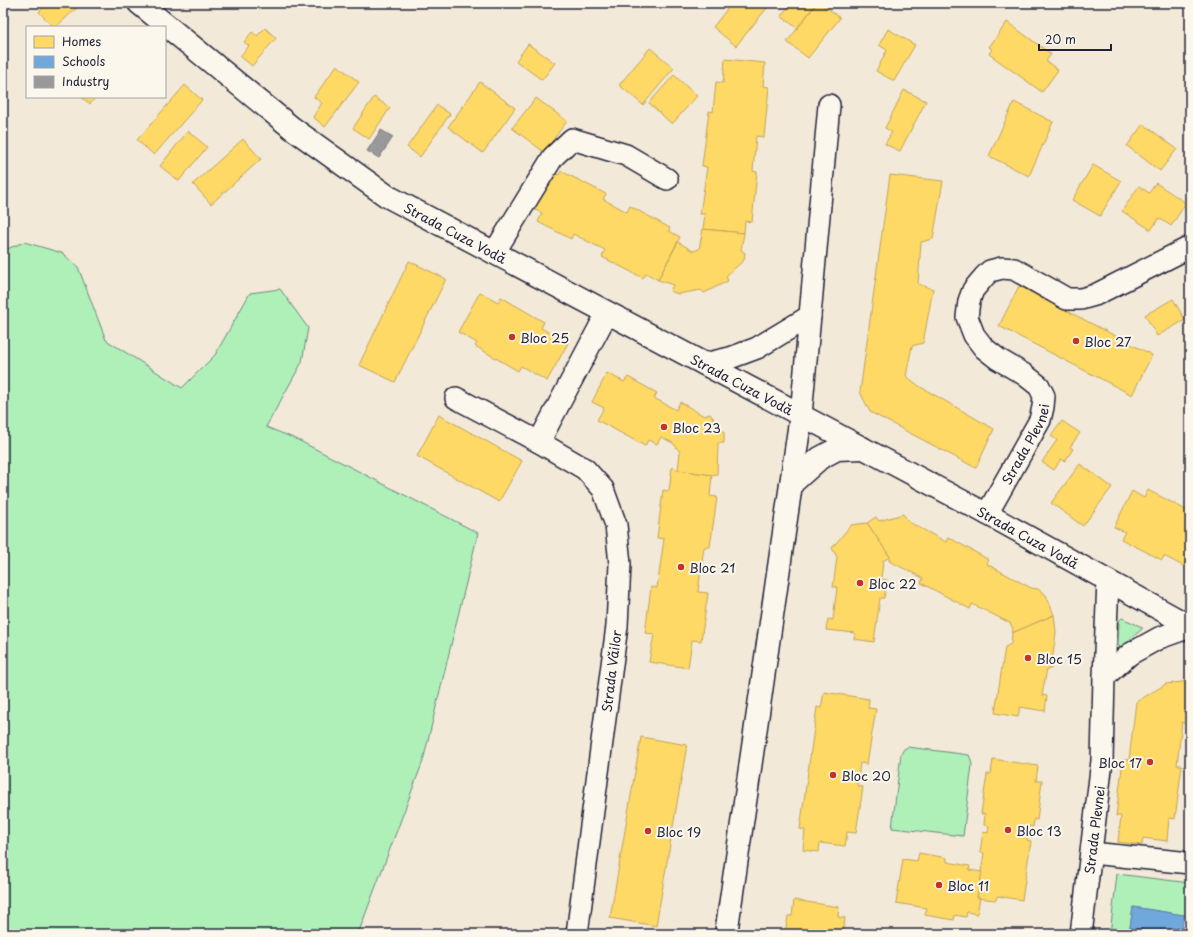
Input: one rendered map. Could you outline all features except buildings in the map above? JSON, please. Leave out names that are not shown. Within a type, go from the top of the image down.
[{"type":"street","name":"Strada Cuza Vodă","points":[[140,3],[292,128],[387,196],[987,514],[1190,626]]},
{"type":"street","name":"Strada Cuza Vodă","points":[[801,415],[829,106]]},
{"type":"street","points":[[494,253],[553,157],[572,139],[626,155],[667,179]]},
{"type":"street","name":"Strada Plevnei","points":[[987,514],[1040,420],[1044,396],[1039,386],[998,359],[984,348],[974,335],[967,318],[969,301],[974,290],[990,271],[1002,268],[1014,269],[1067,299],[1081,299],[1095,295],[1190,247]]},
{"type":"street","points":[[539,442],[607,313]]},
{"type":"street","points":[[704,364],[730,358],[757,348],[810,316]]},
{"type":"street","name":"Strada Văilor","points":[[456,398],[539,442],[585,469],[604,489],[616,525],[620,564],[617,626],[577,934]]},
{"type":"street","points":[[726,934],[801,415]]},
{"type":"street","points":[[791,484],[820,458],[837,449],[862,448]]},
{"type":"street","name":"Strada Plevnei","points":[[1080,934],[1102,761],[1108,581]]},
{"type":"street","points":[[1104,677],[1130,654],[1159,638],[1190,626]]},
{"type":"street","points":[[1091,853],[1190,863]]},
{"type":"green space","points":[[24,242],[62,253],[78,267],[106,340],[182,388],[215,355],[250,293],[280,289],[308,328],[302,362],[266,427],[296,439],[478,533],[423,761],[358,934],[3,934],[3,244],[7,249]]},
{"type":"green space","points":[[1122,618],[1142,627],[1142,629],[1123,648],[1118,646],[1119,621]]},
{"type":"green space","points":[[908,747],[969,755],[972,765],[963,836],[892,828],[901,754],[904,749]]},
{"type":"green space","points":[[1117,874],[1190,883],[1189,916],[1133,907],[1129,934],[1110,934]]},
{"type":"place","name":"Bloc 25","points":[[512,337]]},
{"type":"place","name":"Bloc 27","points":[[1076,341]]},
{"type":"place","name":"Bloc 23","points":[[664,427]]},
{"type":"place","name":"Bloc 21","points":[[681,567]]},
{"type":"place","name":"Bloc 22","points":[[860,583]]},
{"type":"place","name":"Bloc 15","points":[[1028,658]]},
{"type":"place","name":"Bloc 17","points":[[1150,762]]},
{"type":"place","name":"Bloc 20","points":[[833,775]]},
{"type":"place","name":"Bloc 13","points":[[1008,830]]},
{"type":"place","name":"Bloc 19","points":[[648,831]]},
{"type":"place","name":"Bloc 11","points":[[939,885]]}]
